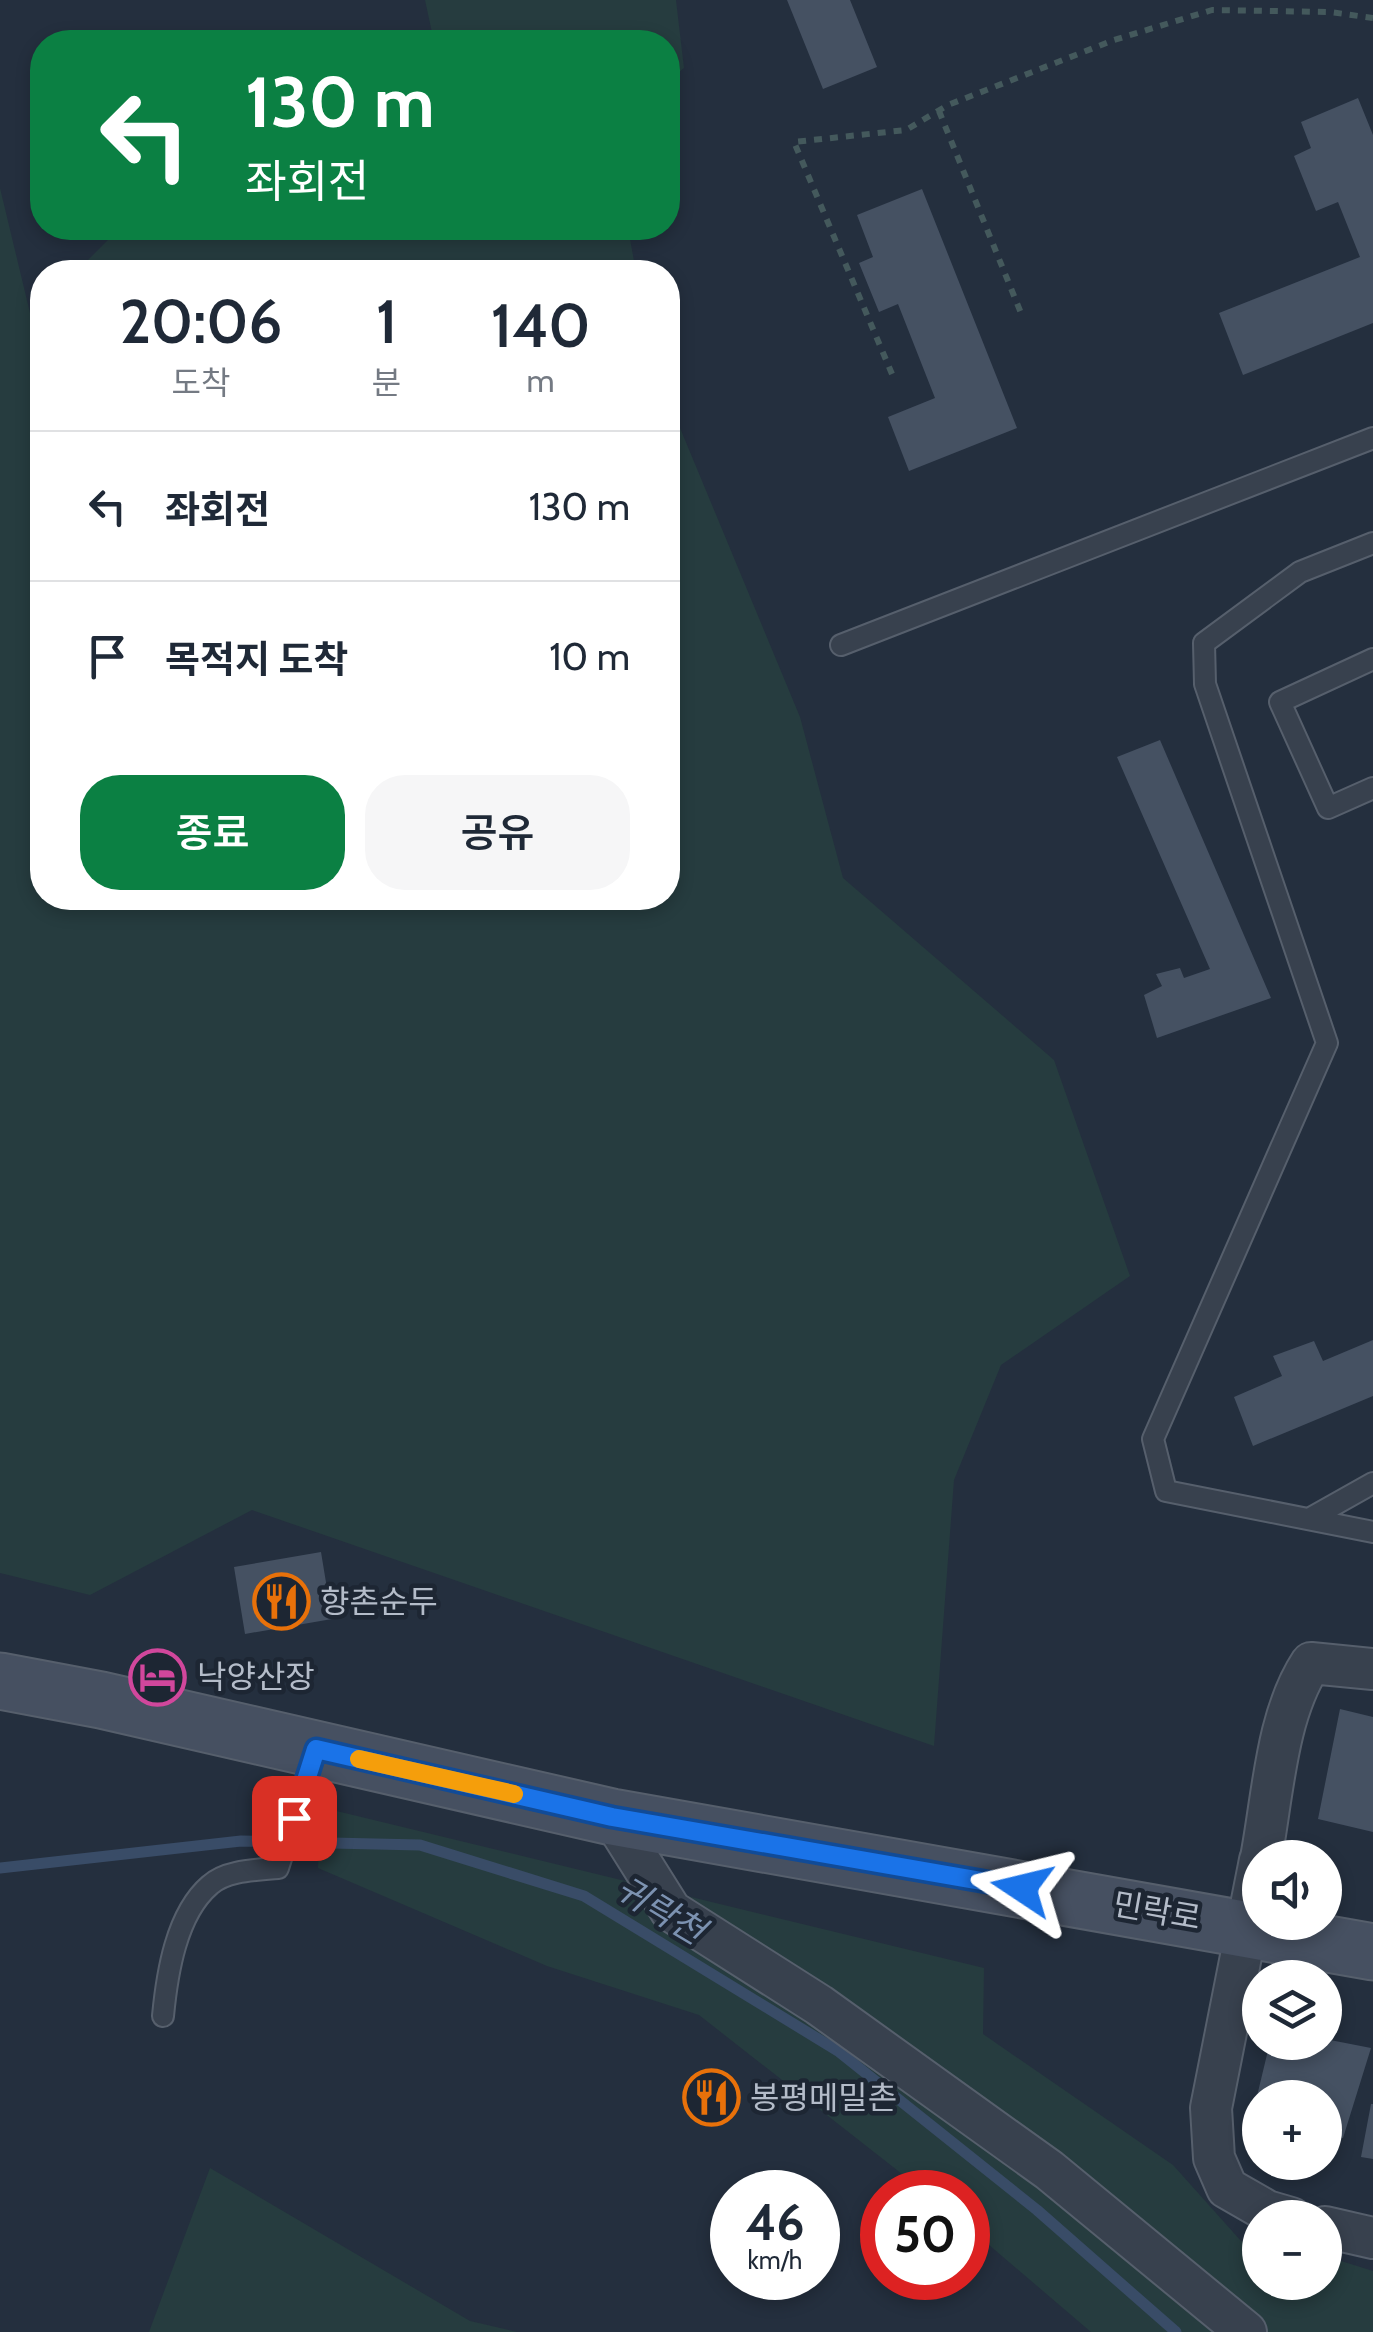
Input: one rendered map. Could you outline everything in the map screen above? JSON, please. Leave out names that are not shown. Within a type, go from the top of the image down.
[{"type":"main road","name":"민락로","points":[[0,1681],[612,1817],[1242,1926]]},
{"type":"main road","name":"민락로","points":[[1313,1940],[1373,1952]]},
{"type":"street","points":[[1264,1840],[1291,1702],[1311,1663],[1373,1669]]},
{"type":"street","points":[[612,1817],[671,1910],[819,2005],[1049,2170],[1246,2332]]},
{"type":"street","points":[[1244,1940],[1211,2108],[1214,2158],[1226,2188],[1247,2200]]},
{"type":"street","points":[[1342,2231],[1373,2238]]},
{"type":"lane","points":[[840,645],[1373,438]]},
{"type":"lane","points":[[1373,543],[1300,572],[1204,643],[1205,684],[1328,1043],[1153,1439],[1166,1491],[1373,1532]]},
{"type":"lane","points":[[1373,659],[1280,702],[1328,808],[1373,788]]},
{"type":"lane","points":[[1309,1519],[1373,1483]]},
{"type":"lane","points":[[163,2016],[167,1974],[191,1908],[212,1883],[236,1873],[278,1868],[316,1749]]},
{"type":"path","points":[[892,374],[794,142],[906,130],[938,111],[1114,40],[1212,10],[1330,12],[1373,18]]},
{"type":"path","points":[[938,111],[1023,318]]},
{"type":"green space","points":[[425,0],[676,0],[680,30],[431,30]]},
{"type":"green space","points":[[680,34],[684,68],[680,71]]},
{"type":"green space","points":[[0,188],[30,313],[30,910],[680,910],[680,428],[800,717],[843,878],[1054,1060],[1130,1276],[1001,1365],[954,1480],[934,1746],[252,1510],[90,1595],[0,1573]]},
{"type":"green space","points":[[108,240],[630,240],[634,260],[88,260]]},
{"type":"green space","points":[[320,1807],[984,1968],[983,2034],[1173,2165],[1242,2241],[1242,2300],[1342,2300],[1342,2261],[1373,2271],[1373,2332],[1091,2332],[990,2246],[990,2170],[897,2170],[699,2015],[547,1966],[318,1868]]},
{"type":"green space","points":[[210,2168],[470,2321],[517,2332],[149,2332]]},
{"type":"building","points":[[787,0],[850,0],[877,67],[823,89]]},
{"type":"building","points":[[1358,98],[1373,135],[1373,323],[1243,375],[1219,313],[1360,257],[1338,202],[1316,211],[1294,156],[1311,148],[1301,122]]},
{"type":"building","points":[[922,189],[1017,428],[909,471],[888,417],[935,398],[898,304],[879,312],[859,263],[873,257],[857,215]]},
{"type":"building","points":[[1160,740],[1271,998],[1157,1038],[1144,995],[1162,986],[1156,974],[1180,968],[1184,978],[1210,969],[1117,757]]},
{"type":"building","points":[[1373,1340],[1373,1396],[1253,1446],[1234,1397],[1282,1376],[1273,1356],[1314,1341],[1323,1361]]},
{"type":"building","points":[[321,1552],[332,1619],[245,1634],[234,1567]]},
{"type":"building","points":[[1340,1709],[1373,1717],[1373,1832],[1318,1819]]},
{"type":"building","points":[[1342,2042],[1371,2048],[1343,2138],[1342,2080],[1261,2080],[1266,2060],[1342,2060]]},
{"type":"building","points":[[1373,2104],[1373,2159],[1361,2157]]},
{"type":"waterway","name":"귀락천","points":[[0,1868],[241,1841],[420,1845],[584,1896],[838,2051],[1037,2210],[1176,2332]]},
{"type":"slow traffic","points":[[359,1759],[514,1794]]},
{"type":"place","name":"향촌순두","points":[[281,1602]]},
{"type":"place","name":"낙양산장","points":[[158,1677]]},
{"type":"place","name":"봉평메밀촌","points":[[711,2098]]},
{"type":"route","points":[[294,1818],[316,1749],[612,1817],[1022,1888]]}]
